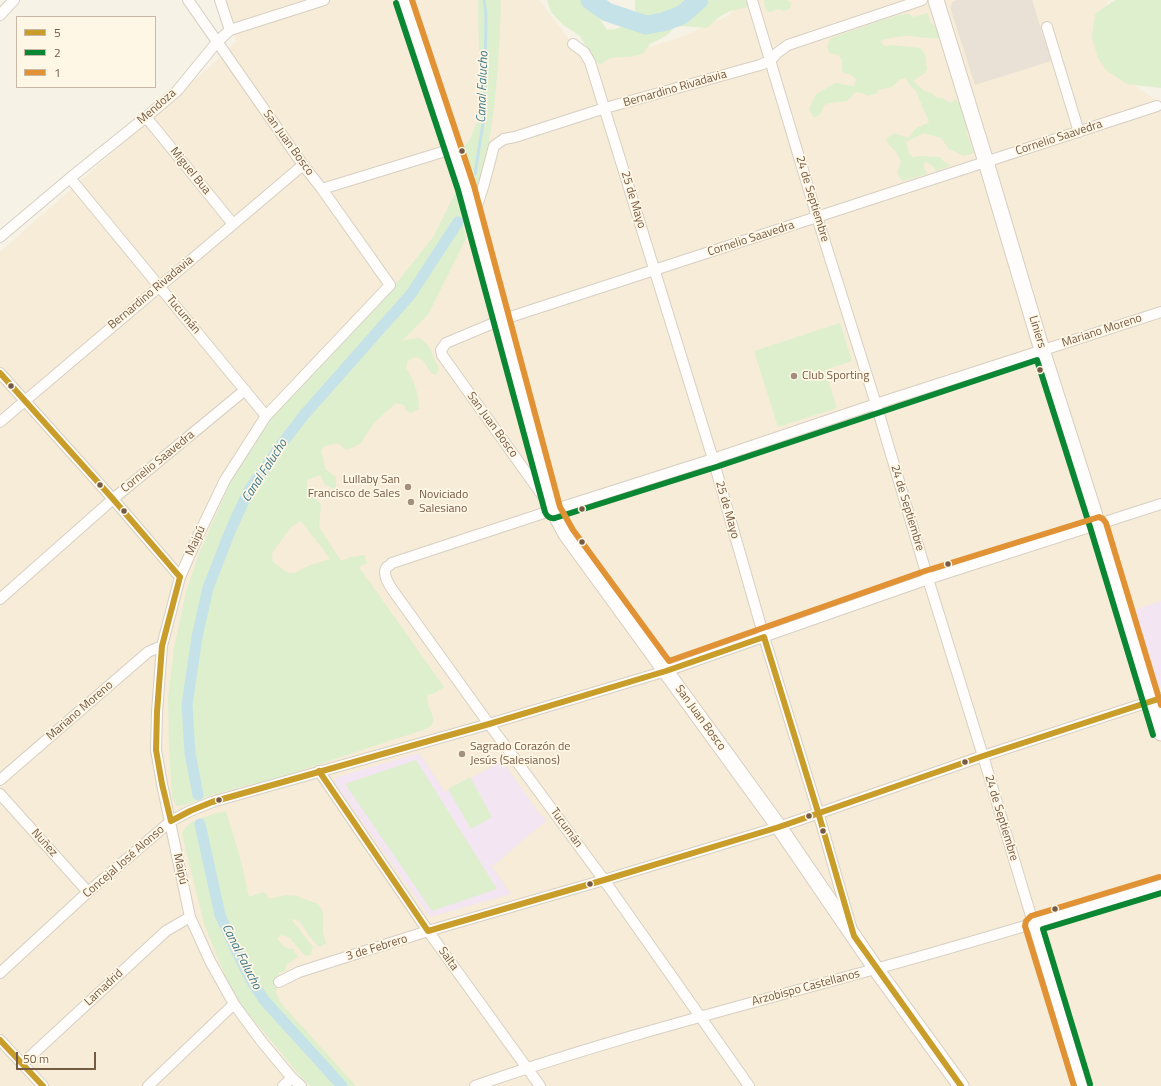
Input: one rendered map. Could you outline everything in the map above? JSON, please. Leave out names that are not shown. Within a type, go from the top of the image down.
[{"type":"street","points":[[0,15],[14,0]]},
{"type":"street","name":"San Juan Bosco","points":[[188,0],[303,165],[322,189],[390,285]]},
{"type":"street","points":[[220,0],[230,30]]},
{"type":"street","name":"Mendoza","points":[[0,237],[177,91],[217,42],[230,30],[324,0]]},
{"type":"street","points":[[404,0],[466,188],[552,510]]},
{"type":"street","name":"Bernardino Rivadavia","points":[[474,217],[494,146],[504,139],[515,137],[605,108],[760,65],[770,61],[777,52],[788,45],[922,0]]},
{"type":"street","name":"Liniers","points":[[936,0],[1042,350],[1156,699],[1161,733]]},
{"type":"street","name":"24 de Septiembre","points":[[752,1],[817,217],[876,404],[1082,1086]]},
{"type":"street","points":[[1047,27],[1079,132]]},
{"type":"street","name":"25 de Mayo","points":[[573,44],[584,52],[590,62],[605,108],[713,459],[764,638],[818,812],[854,936]]},
{"type":"street","name":"Cornelio Saavedra","points":[[441,350],[446,343],[502,320],[1156,106]]},
{"type":"street","name":"Miguel Bua","points":[[146,117],[233,224]]},
{"type":"street","points":[[322,189],[452,149]]},
{"type":"street","name":"Bernardino Rivadavia","points":[[0,422],[303,165]]},
{"type":"street","name":"Tucumán","points":[[70,178],[266,416]]},
{"type":"street","name":"Maipú","points":[[301,1086],[292,1078],[262,1042],[234,1004],[210,961],[190,917],[156,750],[162,646],[180,578],[225,480],[266,416],[390,285]]},
{"type":"street","name":"Mariano Moreno","points":[[385,571],[392,563],[1161,312]]},
{"type":"street","name":"San Juan Bosco","points":[[441,350],[442,355],[552,510],[566,534],[779,826],[876,968],[961,1086]]},
{"type":"street","points":[[0,373],[113,499],[180,578]]},
{"type":"street","name":"Cornelio Saavedra","points":[[0,599],[113,499],[245,390]]},
{"type":"street","name":"Concejal José Alonso","points":[[0,973],[88,892],[170,821],[212,802],[489,724],[666,671],[764,638],[928,579],[1161,504]]},
{"type":"street","name":"Tucumán","points":[[385,571],[387,580],[394,592],[604,880],[749,1086]]},
{"type":"street","name":"Mariano Moreno","points":[[0,780],[148,652],[162,646]]},
{"type":"street","name":"3 de Febrero","points":[[279,982],[299,972],[779,826],[983,756],[1156,699]]},
{"type":"street","name":"Salta","points":[[319,772],[428,932],[540,1086]]},
{"type":"street","name":"Nuñez","points":[[0,794],[88,892]]},
{"type":"street","name":"Arzobispo Castellanos","points":[[475,1086],[527,1068],[701,1016],[1033,924],[1161,885]]},
{"type":"street","name":"Lamadrid","points":[[22,1064],[166,931],[190,917]]},
{"type":"street","points":[[148,1086],[234,1004]]},
{"type":"street","points":[[0,1040],[43,1086]]},
{"type":"street","points":[[283,1086],[292,1078]]},
{"type":"shaded area","points":[[222,0],[539,0],[580,54],[624,55],[682,37],[729,15],[743,0],[1109,0],[1093,32],[1116,73],[1161,103],[1161,1086],[0,1086],[0,252],[215,62],[236,41]]},
{"type":"shaded area","points":[[1032,0],[1051,61],[975,85],[950,7],[953,1]]},
{"type":"shaded area","points":[[1161,601],[1161,688],[1159,686],[1135,610]]},
{"type":"shaded area","points":[[419,753],[445,792],[486,770],[501,759],[541,816],[542,815],[547,821],[492,867],[511,894],[430,917],[335,783],[337,777]]},
{"type":"green space","points":[[478,0],[501,0],[499,50],[492,125],[488,150],[476,199],[463,147],[469,141],[480,115]]},
{"type":"green space","points":[[547,0],[594,0],[595,11],[607,30],[616,29],[639,19],[635,9],[635,0],[685,0],[694,9],[702,7],[710,0],[748,0],[750,5],[722,15],[707,28],[683,26],[675,27],[666,36],[650,44],[644,53],[632,57],[610,58],[601,65],[596,61],[580,36],[562,24],[551,12]]},
{"type":"green space","points":[[764,0],[787,0],[791,3],[790,9],[784,11],[778,9],[768,12],[765,8]]},
{"type":"green space","points":[[1115,0],[1161,0],[1161,88],[1127,84],[1106,70],[1098,58],[1092,38],[1095,14]]},
{"type":"green space","points":[[928,13],[930,22],[941,33],[940,38],[903,36],[880,41],[884,46],[893,45],[920,48],[925,54],[927,69],[925,73],[913,81],[924,91],[932,93],[937,98],[942,98],[951,103],[955,99],[960,104],[967,118],[968,125],[966,131],[974,153],[964,156],[949,149],[941,138],[924,133],[906,142],[909,153],[913,158],[920,156],[940,157],[944,162],[951,165],[937,171],[929,163],[924,162],[924,168],[927,174],[903,181],[897,172],[901,162],[897,153],[889,145],[886,139],[894,133],[909,138],[915,129],[929,122],[916,91],[905,78],[899,80],[892,87],[878,90],[877,93],[868,96],[855,92],[847,101],[824,105],[821,113],[816,117],[813,117],[809,109],[816,94],[837,82],[854,86],[856,79],[850,74],[846,74],[842,71],[842,60],[839,55],[829,53],[827,46],[831,38],[899,15],[909,14],[913,17]]},
{"type":"green space","points":[[456,191],[466,239],[428,315],[401,342],[409,339],[420,338],[429,346],[439,369],[436,375],[431,373],[422,359],[415,357],[408,360],[406,368],[416,387],[419,409],[411,413],[406,410],[404,405],[396,403],[373,424],[360,444],[346,450],[338,443],[325,446],[321,450],[326,470],[336,477],[336,490],[325,485],[320,475],[307,480],[307,489],[321,505],[319,527],[341,561],[351,557],[365,555],[367,563],[359,567],[444,687],[435,693],[427,695],[428,704],[434,720],[431,726],[426,729],[284,776],[177,806],[172,798],[168,698],[174,648],[186,592],[200,551],[231,481],[257,438],[280,405],[314,368],[379,305],[434,236]],"holes":[[[301,521],[330,559],[308,566],[294,573],[288,573],[273,562],[272,553],[291,527]]]},
{"type":"green space","name":"Club Sporting","points":[[840,323],[852,361],[825,370],[837,408],[778,427],[754,351]]},
{"type":"green space","points":[[416,760],[497,889],[432,911],[345,784]]},
{"type":"green space","points":[[470,777],[492,817],[471,829],[448,789]]},
{"type":"green space","points":[[226,811],[241,861],[249,897],[263,892],[268,898],[285,895],[296,896],[318,904],[323,912],[323,933],[326,943],[320,947],[310,937],[300,923],[294,919],[291,919],[313,947],[311,955],[305,956],[289,937],[281,935],[277,938],[282,945],[293,949],[298,957],[287,964],[284,972],[279,972],[276,992],[280,1002],[356,1086],[311,1086],[301,1077],[233,995],[204,924],[182,834],[190,823]]},
{"type":"waterway","name":"Canal Falucho","points":[[475,174],[483,123],[486,15],[484,0]]},
{"type":"waterway","points":[[590,0],[607,12],[646,25],[663,22],[682,15],[699,0]]},
{"type":"waterway","name":"Canal Falucho","points":[[198,795],[190,753],[187,705],[197,637],[208,588],[231,529],[249,490],[284,441],[304,415],[411,294],[458,222]]},
{"type":"waterway","name":"Canal Falucho","points":[[200,824],[220,915],[251,980],[264,1000],[342,1086]]},
{"type":"transit line","name":"1","points":[[412,0],[474,186],[560,507],[573,530],[669,661],[925,571],[1099,517],[1106,523],[1161,705]]},
{"type":"transit line","name":"2","points":[[396,3],[458,190],[545,512],[548,516],[555,518],[716,467],[1037,360],[1090,527],[1153,735]]},
{"type":"transit line","name":"5","points":[[0,373],[113,499],[180,577]]},
{"type":"transit line","name":"5","points":[[171,821],[156,750],[157,712],[162,646],[180,577]]},
{"type":"transit line","name":"5","points":[[171,821],[212,802],[489,724],[666,671],[764,637],[818,812],[854,936],[961,1086]]},
{"type":"transit line","name":"5","points":[[319,771],[428,931],[779,827],[983,756],[1161,698]]},
{"type":"transit line","name":"1","points":[[1074,1086],[1025,926],[1026,921],[1031,916],[1159,877]]},
{"type":"transit line","name":"2","points":[[1090,1084],[1043,929],[1161,893]]},
{"type":"transit line","name":"5","points":[[0,1040],[43,1086]]},
{"type":"place","name":"Club Sporting","points":[[794,376]]},
{"type":"place","name":"Lullaby San Francisco de Sales","points":[[408,487]]},
{"type":"place","name":"Noviciado Salesiano","points":[[411,502]]},
{"type":"place","name":"Sagrado Corazón de Jesús (Salesianos)","points":[[462,754]]}]
